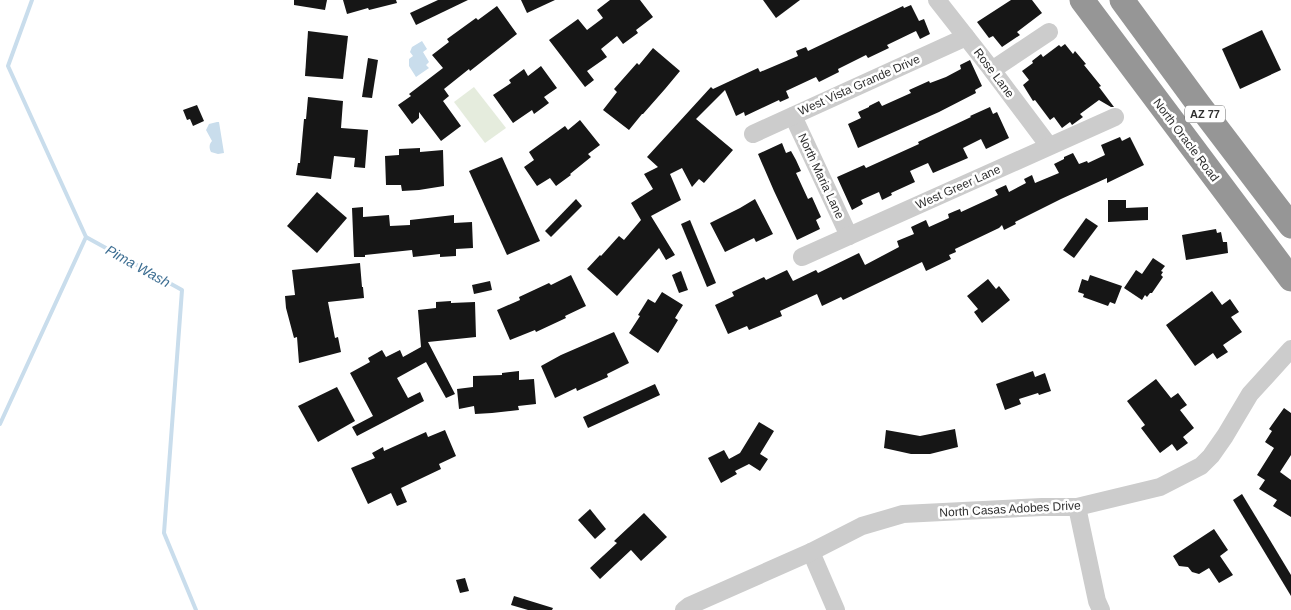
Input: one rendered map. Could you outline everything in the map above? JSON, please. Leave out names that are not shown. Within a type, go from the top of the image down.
[{"type":"highway","name":"North Oracle Road","points":[[1082,0],[1291,279]]},
{"type":"highway","name":"AZ 77","points":[[1122,0],[1291,228]]},
{"type":"street","name":"Rose Lane","points":[[937,0],[1049,146]]},
{"type":"street","points":[[992,70],[1049,32]]},
{"type":"street","name":"West Vista Grande Drive","points":[[753,134],[966,37]]},
{"type":"street","name":"North Maria Lane","points":[[793,116],[849,236]]},
{"type":"street","name":"West Greer Lane","points":[[802,257],[1115,117]]},
{"type":"street","points":[[1263,242],[1291,228]]},
{"type":"street","name":"North Casas Adobes Drive","points":[[684,610],[689,606],[811,552],[862,526],[903,514],[1077,507],[1160,487],[1201,466],[1211,456],[1250,394],[1291,349]]},
{"type":"street","points":[[1077,507],[1097,601],[1101,610]]},
{"type":"street","points":[[811,552],[836,610]]},
{"type":"green space","points":[[474,87],[506,128],[485,143],[454,102]]},
{"type":"water","points":[[422,41],[427,49],[423,52],[429,62],[426,65],[429,68],[416,77],[409,66],[409,59],[413,56],[410,52],[412,47]]},
{"type":"water","points":[[219,122],[224,153],[218,154],[211,152],[210,143],[212,141],[206,130],[209,124]]},
{"type":"building","points":[[294,0],[327,0],[325,10],[294,5]]},
{"type":"building","points":[[343,0],[396,0],[397,3],[347,14]]},
{"type":"building","points":[[438,0],[468,0],[416,25],[410,13]]},
{"type":"building","points":[[521,0],[555,0],[527,13]]},
{"type":"building","points":[[610,0],[640,0],[653,17],[636,30],[638,33],[623,44],[617,36],[601,49],[607,57],[587,71],[594,80],[585,87],[549,40],[578,19],[587,30],[603,18],[597,10]]},
{"type":"building","points":[[763,0],[800,0],[776,18]]},
{"type":"building","points":[[1011,0],[1032,0],[1042,13],[1017,32],[1020,35],[1002,47],[993,36],[989,38],[977,22]]},
{"type":"building","points":[[911,5],[919,21],[924,19],[930,34],[920,39],[916,31],[887,45],[889,48],[868,58],[866,55],[838,69],[839,72],[819,82],[816,77],[786,91],[789,98],[780,102],[779,100],[745,116],[744,112],[736,116],[725,90],[696,119],[733,150],[704,183],[699,179],[692,187],[682,168],[670,174],[681,200],[651,216],[675,255],[666,260],[659,248],[617,296],[587,269],[619,236],[624,240],[641,220],[631,203],[653,189],[644,174],[658,167],[647,157],[711,87],[713,89],[758,68],[760,72],[798,56],[796,51],[806,47],[808,51],[903,6],[904,8]]},
{"type":"building","points":[[497,6],[517,34],[444,89],[449,96],[443,101],[461,126],[441,141],[419,112],[419,118],[412,124],[398,105],[411,96],[409,94],[443,68],[432,55],[449,42],[447,39],[476,18],[478,20]]},
{"type":"building","points":[[1262,30],[1281,70],[1240,89],[1222,49]]},
{"type":"building","points":[[308,31],[348,36],[343,79],[305,76]]},
{"type":"building","points":[[1065,44],[1073,54],[1075,51],[1086,64],[1084,65],[1101,86],[1099,87],[1114,107],[1099,100],[1080,114],[1083,117],[1072,125],[1070,122],[1062,128],[1054,117],[1050,120],[1035,100],[1033,101],[1023,85],[1029,80],[1022,71],[1041,54],[1043,57],[1059,45],[1061,47]]},
{"type":"building","points":[[653,48],[680,71],[629,130],[603,110],[617,92],[614,89],[637,63],[639,65]]},
{"type":"building","points":[[368,58],[378,60],[372,98],[362,97]]},
{"type":"building","points":[[970,60],[982,86],[975,90],[976,93],[939,112],[858,148],[848,124],[861,118],[858,112],[879,101],[882,106],[911,93],[909,90],[929,81],[930,83],[946,77],[961,69],[960,65]]},
{"type":"building","points":[[541,66],[557,88],[544,97],[549,103],[534,114],[532,110],[513,123],[493,95],[511,83],[509,80],[524,69],[528,76]]},
{"type":"building","points":[[308,97],[343,101],[341,128],[368,130],[365,168],[354,167],[355,158],[334,156],[331,179],[296,175],[298,163],[300,163]]},
{"type":"building","points":[[197,105],[204,121],[193,126],[190,119],[187,120],[183,110]]},
{"type":"building","points":[[990,107],[993,114],[997,112],[1009,138],[986,149],[981,139],[963,148],[968,158],[933,173],[928,163],[910,171],[915,182],[891,193],[892,195],[882,200],[879,192],[861,200],[863,204],[852,210],[837,177],[864,165],[866,168],[919,144],[918,142]]},
{"type":"building","points":[[580,120],[600,145],[588,154],[591,157],[556,186],[550,178],[537,186],[524,167],[534,160],[529,152],[565,126],[568,130]]},
{"type":"building","points":[[1120,137],[1122,141],[1130,137],[1144,165],[1107,183],[1107,178],[1061,199],[1015,222],[1016,224],[1004,230],[1002,225],[955,249],[956,252],[949,255],[951,259],[926,271],[922,262],[843,300],[841,297],[822,306],[817,294],[780,311],[782,316],[749,330],[747,326],[728,334],[715,305],[734,296],[732,292],[764,277],[766,280],[787,270],[793,281],[816,270],[818,273],[859,253],[865,265],[899,247],[897,241],[914,234],[911,227],[926,220],[929,227],[949,218],[948,214],[960,209],[961,212],[998,195],[995,190],[1006,185],[1009,192],[1026,183],[1024,179],[1032,175],[1035,183],[1059,173],[1054,164],[1073,153],[1079,164],[1087,161],[1088,163],[1105,155],[1101,145]]},
{"type":"building","points":[[782,143],[786,153],[791,151],[796,160],[801,171],[796,173],[808,199],[812,197],[821,217],[816,220],[820,229],[797,240],[758,154]]},
{"type":"building","points":[[420,148],[420,152],[443,150],[444,186],[402,191],[401,185],[386,185],[385,156],[399,155],[399,149]]},
{"type":"building","points":[[502,157],[540,241],[507,255],[469,171]]},
{"type":"building","points":[[317,192],[347,218],[317,253],[287,226]]},
{"type":"building","points":[[576,199],[582,206],[551,237],[545,231]]},
{"type":"building","points":[[755,199],[773,234],[756,242],[754,238],[725,252],[710,223]]},
{"type":"building","points":[[1108,200],[1126,200],[1126,208],[1148,207],[1148,220],[1108,222]]},
{"type":"building","points":[[363,207],[363,217],[389,215],[390,226],[410,225],[410,220],[454,215],[454,223],[472,222],[473,248],[456,249],[456,256],[440,257],[440,254],[413,257],[412,250],[354,257],[352,208]]},
{"type":"building","points":[[1086,218],[1098,226],[1074,258],[1063,250]]},
{"type":"building","points":[[690,220],[716,283],[707,287],[681,224]]},
{"type":"building","points":[[1216,229],[1217,233],[1221,232],[1223,242],[1227,242],[1228,253],[1186,260],[1182,235]]},
{"type":"building","points":[[1153,258],[1165,266],[1161,271],[1163,272],[1161,275],[1163,277],[1152,293],[1147,297],[1145,295],[1142,300],[1124,288],[1136,270],[1142,274]]},
{"type":"building","points":[[360,263],[364,298],[328,302],[335,338],[338,337],[341,352],[299,363],[297,337],[294,338],[286,308],[285,296],[295,295],[292,270]]},
{"type":"building","points":[[681,271],[688,290],[679,293],[672,275]]},
{"type":"building","points":[[571,275],[586,306],[536,332],[535,330],[510,340],[497,310],[520,300],[519,297]]},
{"type":"building","points":[[1090,275],[1122,286],[1115,304],[1110,302],[1108,306],[1083,297],[1084,294],[1078,292],[1082,279],[1088,281]]},
{"type":"building","points":[[988,279],[996,289],[999,286],[1010,300],[982,323],[974,312],[978,309],[967,296]]},
{"type":"building","points":[[490,281],[492,290],[474,294],[472,285]]},
{"type":"building","points":[[1212,291],[1222,305],[1230,299],[1239,312],[1231,317],[1242,332],[1223,345],[1228,352],[1217,359],[1213,353],[1195,366],[1166,325]]},
{"type":"building","points":[[662,292],[683,305],[675,318],[678,320],[658,353],[629,333],[648,299],[655,303]]},
{"type":"building","points":[[451,301],[451,303],[475,302],[476,337],[428,342],[455,394],[446,398],[426,362],[397,378],[408,398],[420,392],[424,401],[357,436],[352,427],[373,416],[350,373],[370,362],[368,358],[382,350],[386,357],[400,350],[403,357],[421,347],[418,310],[436,308],[436,302]]},
{"type":"building","points":[[614,332],[629,363],[607,374],[608,377],[577,391],[576,388],[555,398],[541,366],[561,355]]},
{"type":"building","points":[[519,371],[519,380],[534,379],[536,404],[518,406],[519,410],[492,413],[475,414],[474,406],[459,409],[457,389],[473,387],[473,376],[502,375],[502,373]]},
{"type":"building","points":[[1033,371],[1035,377],[1045,373],[1051,391],[1019,399],[1021,404],[1005,410],[996,384]]},
{"type":"building","points":[[1156,379],[1171,398],[1178,393],[1187,405],[1180,410],[1194,428],[1183,437],[1188,443],[1177,451],[1172,444],[1160,453],[1141,428],[1145,425],[1127,401]]},
{"type":"building","points":[[655,384],[660,395],[588,428],[583,417]]},
{"type":"building","points":[[337,387],[355,421],[318,442],[298,406]]},
{"type":"building","points":[[1284,408],[1291,413],[1291,455],[1280,472],[1291,480],[1291,517],[1273,506],[1277,500],[1259,489],[1265,480],[1257,475],[1274,448],[1265,442],[1272,431],[1269,429]]},
{"type":"building","points":[[759,422],[774,431],[760,454],[768,459],[760,471],[749,464],[735,471],[737,474],[721,483],[708,458],[724,450],[729,459],[740,453]]},
{"type":"building","points":[[955,429],[958,447],[930,454],[911,454],[884,448],[886,430],[920,436]]},
{"type":"building","points":[[445,430],[456,456],[439,464],[441,469],[401,488],[407,502],[397,506],[391,493],[368,504],[351,468],[375,458],[372,453],[383,447],[384,451],[426,432],[428,437]]},
{"type":"building","points":[[1242,494],[1291,575],[1291,596],[1233,500]]},
{"type":"building","points":[[590,509],[606,529],[595,539],[578,520]]},
{"type":"building","points":[[644,513],[667,537],[641,561],[631,550],[600,579],[590,568],[617,543],[614,541]]},
{"type":"building","points":[[1214,529],[1228,550],[1220,556],[1233,575],[1219,583],[1209,568],[1199,574],[1192,572],[1188,567],[1179,566],[1173,556]]},
{"type":"building","points":[[465,578],[469,591],[460,593],[456,580]]},
{"type":"building","points":[[514,596],[553,608],[552,610],[528,610],[511,605]]},
{"type":"waterway","name":"Pima Wash","points":[[32,0],[8,66],[86,237],[182,290],[164,533],[196,610]]},
{"type":"waterway","points":[[0,424],[86,237]]}]
